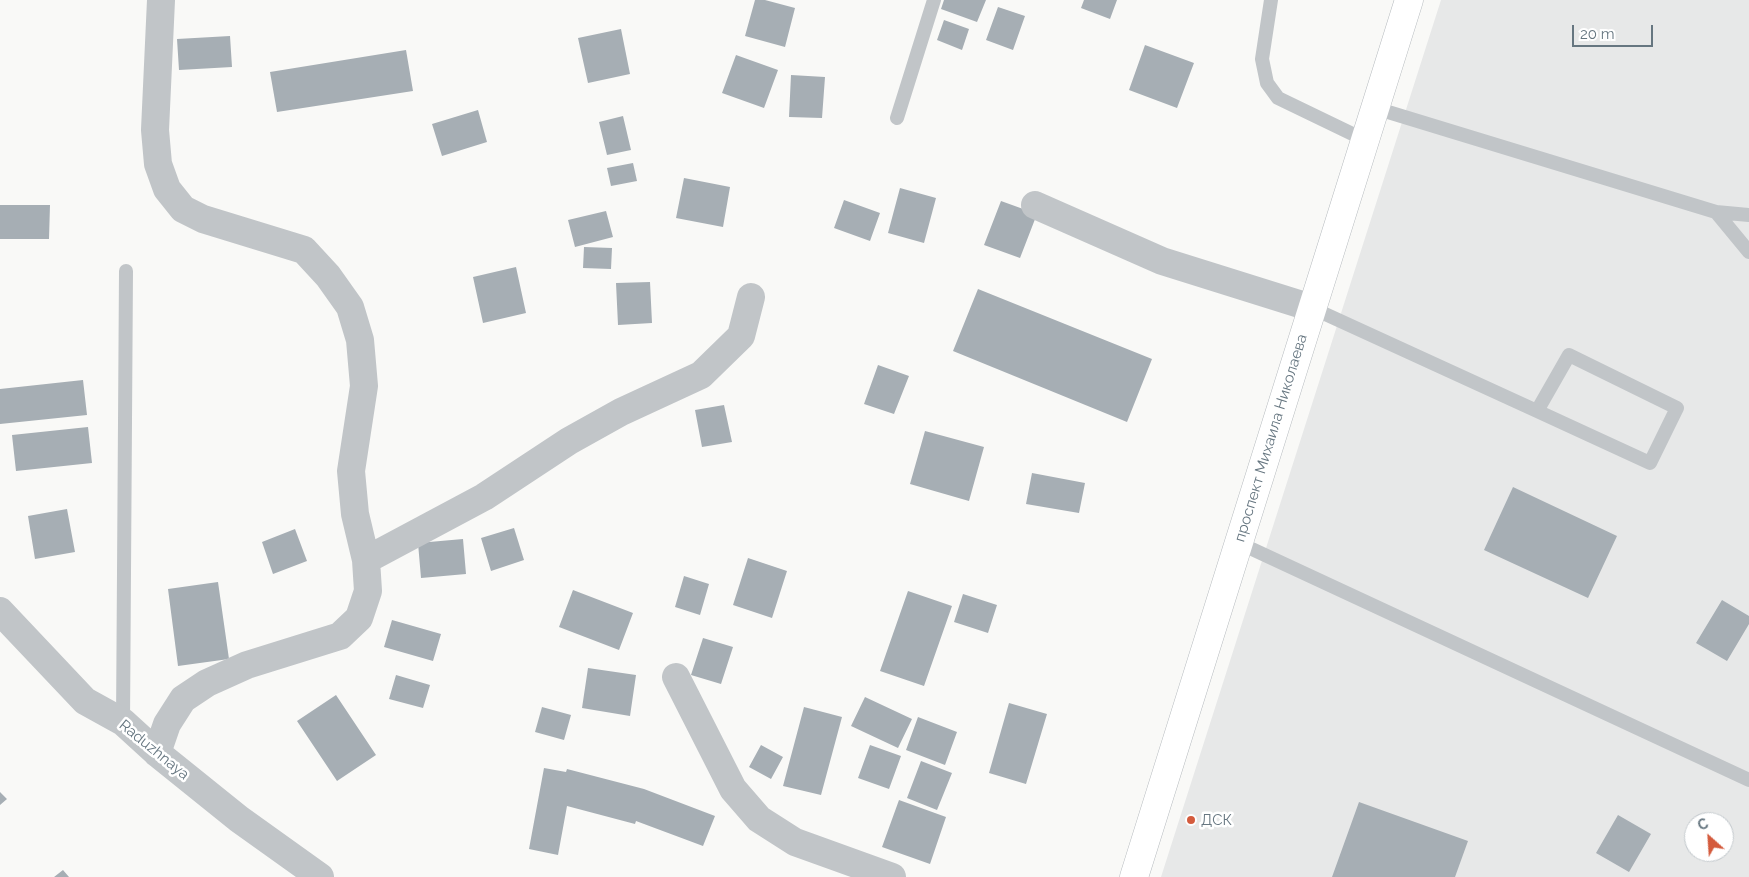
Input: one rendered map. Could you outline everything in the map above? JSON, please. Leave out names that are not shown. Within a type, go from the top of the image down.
[{"type":"main road","name":"проспект Михаила Николаева","points":[[1134,877],[1409,0]]},
{"type":"street","points":[[157,753],[167,724],[183,699],[207,683],[247,665],[340,636],[359,618],[368,591],[366,560],[355,514],[351,471],[364,386],[360,340],[350,307],[328,276],[304,250],[203,219],[183,209],[168,189],[158,164],[155,130],[161,0]]},
{"type":"street","points":[[1035,205],[1162,261],[1312,308]]},
{"type":"street","points":[[366,560],[484,497],[569,441],[621,412],[701,375],[741,336],[751,297]]},
{"type":"street","name":"Raduzhnaya","points":[[0,610],[84,701],[123,722],[157,753],[239,819],[320,877]]},
{"type":"street","points":[[676,677],[733,789],[758,819],[795,842],[892,877]]},
{"type":"lane","points":[[897,118],[934,0]]},
{"type":"lane","points":[[1271,0],[1262,59],[1267,83],[1278,98],[1365,140]]},
{"type":"lane","points":[[1375,108],[1716,212],[1749,215]]},
{"type":"lane","points":[[1716,212],[1749,252]]},
{"type":"lane","points":[[123,722],[126,271]]},
{"type":"lane","points":[[1312,308],[1537,412],[1650,463],[1677,408],[1569,355],[1537,412]]},
{"type":"lane","points":[[1239,544],[1749,780]]},
{"type":"shaded area","points":[[1441,0],[1749,0],[1749,877],[1161,877]]},
{"type":"building","points":[[755,0],[765,0],[795,8],[785,47],[745,36]]},
{"type":"building","points":[[944,0],[986,0],[977,22],[941,9]]},
{"type":"building","points":[[1084,0],[1117,0],[1110,19],[1081,8]]},
{"type":"building","points":[[998,7],[1025,16],[1013,50],[986,40]]},
{"type":"building","points":[[944,20],[969,29],[962,50],[937,40]]},
{"type":"building","points":[[621,29],[630,74],[588,83],[578,38]]},
{"type":"building","points":[[230,36],[232,67],[179,70],[177,39]]},
{"type":"building","points":[[1145,45],[1194,63],[1177,108],[1129,90]]},
{"type":"building","points":[[406,50],[413,91],[277,112],[270,72]]},
{"type":"building","points":[[736,55],[778,70],[764,108],[722,93]]},
{"type":"building","points":[[791,75],[825,77],[822,118],[789,117]]},
{"type":"building","points":[[478,110],[487,142],[442,156],[432,124]]},
{"type":"building","points":[[623,116],[631,150],[607,155],[599,122]]},
{"type":"building","points":[[633,163],[637,181],[611,186],[607,168]]},
{"type":"building","points":[[684,178],[730,187],[723,227],[676,218]]},
{"type":"building","points":[[900,188],[936,198],[924,243],[888,233]]},
{"type":"building","points":[[844,200],[880,213],[870,241],[834,228]]},
{"type":"building","points":[[1001,201],[1037,214],[1020,258],[984,245]]},
{"type":"building","points":[[0,205],[50,205],[49,239],[0,239]]},
{"type":"building","points":[[606,211],[613,237],[575,247],[568,220]]},
{"type":"building","points":[[584,247],[612,248],[611,269],[583,268]]},
{"type":"building","points":[[516,267],[526,313],[483,323],[473,277]]},
{"type":"building","points":[[650,282],[652,323],[618,325],[616,283]]},
{"type":"building","points":[[978,289],[1152,359],[1127,422],[953,351]]},
{"type":"building","points":[[878,365],[909,376],[894,414],[864,404]]},
{"type":"building","points":[[83,380],[87,415],[0,424],[0,389]]},
{"type":"building","points":[[724,405],[732,442],[702,447],[695,410]]},
{"type":"building","points":[[88,427],[92,463],[16,471],[12,435]]},
{"type":"building","points":[[925,431],[984,447],[969,501],[910,484]]},
{"type":"building","points":[[1032,473],[1085,483],[1079,513],[1026,504]]},
{"type":"building","points":[[1513,487],[1617,536],[1588,598],[1484,550]]},
{"type":"building","points":[[67,509],[75,552],[35,559],[28,516]]},
{"type":"building","points":[[514,528],[524,560],[491,571],[481,538]]},
{"type":"building","points":[[295,529],[307,561],[273,574],[262,542]]},
{"type":"building","points":[[463,539],[466,574],[421,578],[418,543]]},
{"type":"building","points":[[748,558],[787,571],[772,618],[733,605]]},
{"type":"building","points":[[684,576],[709,584],[700,615],[675,607]]},
{"type":"building","points":[[218,582],[229,659],[178,666],[168,589]]},
{"type":"building","points":[[573,590],[633,613],[619,650],[559,627]]},
{"type":"building","points":[[908,591],[952,606],[924,686],[880,671]]},
{"type":"building","points":[[963,594],[997,605],[988,633],[954,622]]},
{"type":"building","points":[[1722,600],[1749,616],[1749,624],[1727,661],[1696,643]]},
{"type":"building","points":[[392,620],[441,634],[433,661],[384,647]]},
{"type":"building","points":[[703,638],[733,647],[721,684],[691,675]]},
{"type":"building","points":[[588,668],[636,675],[630,716],[582,708]]},
{"type":"building","points":[[396,675],[430,685],[423,708],[389,699]]},
{"type":"building","points":[[336,695],[376,755],[337,781],[297,721]]},
{"type":"building","points":[[865,697],[912,719],[898,748],[851,726]]},
{"type":"building","points":[[1009,703],[1047,714],[1026,784],[989,773]]},
{"type":"building","points":[[542,707],[571,715],[564,740],[535,732]]},
{"type":"building","points":[[804,707],[842,717],[821,795],[783,786]]},
{"type":"building","points":[[918,717],[957,732],[945,765],[906,750]]},
{"type":"building","points":[[761,745],[783,757],[771,779],[749,767]]},
{"type":"building","points":[[870,745],[901,756],[889,789],[858,778]]},
{"type":"building","points":[[921,761],[952,773],[937,810],[907,798]]},
{"type":"building","points":[[544,768],[566,772],[567,769],[644,789],[715,816],[703,846],[636,821],[635,824],[567,806],[558,855],[529,849]]},
{"type":"building","points":[[0,792],[7,799],[0,805]]},
{"type":"building","points":[[899,800],[946,817],[930,864],[882,847]]},
{"type":"building","points":[[1359,802],[1468,841],[1455,877],[1332,877]]},
{"type":"building","points":[[1618,815],[1651,834],[1629,872],[1596,853]]},
{"type":"building","points":[[63,870],[69,877],[54,877]]},
{"type":"place","name":"ДСК","points":[[1191,820]]}]
